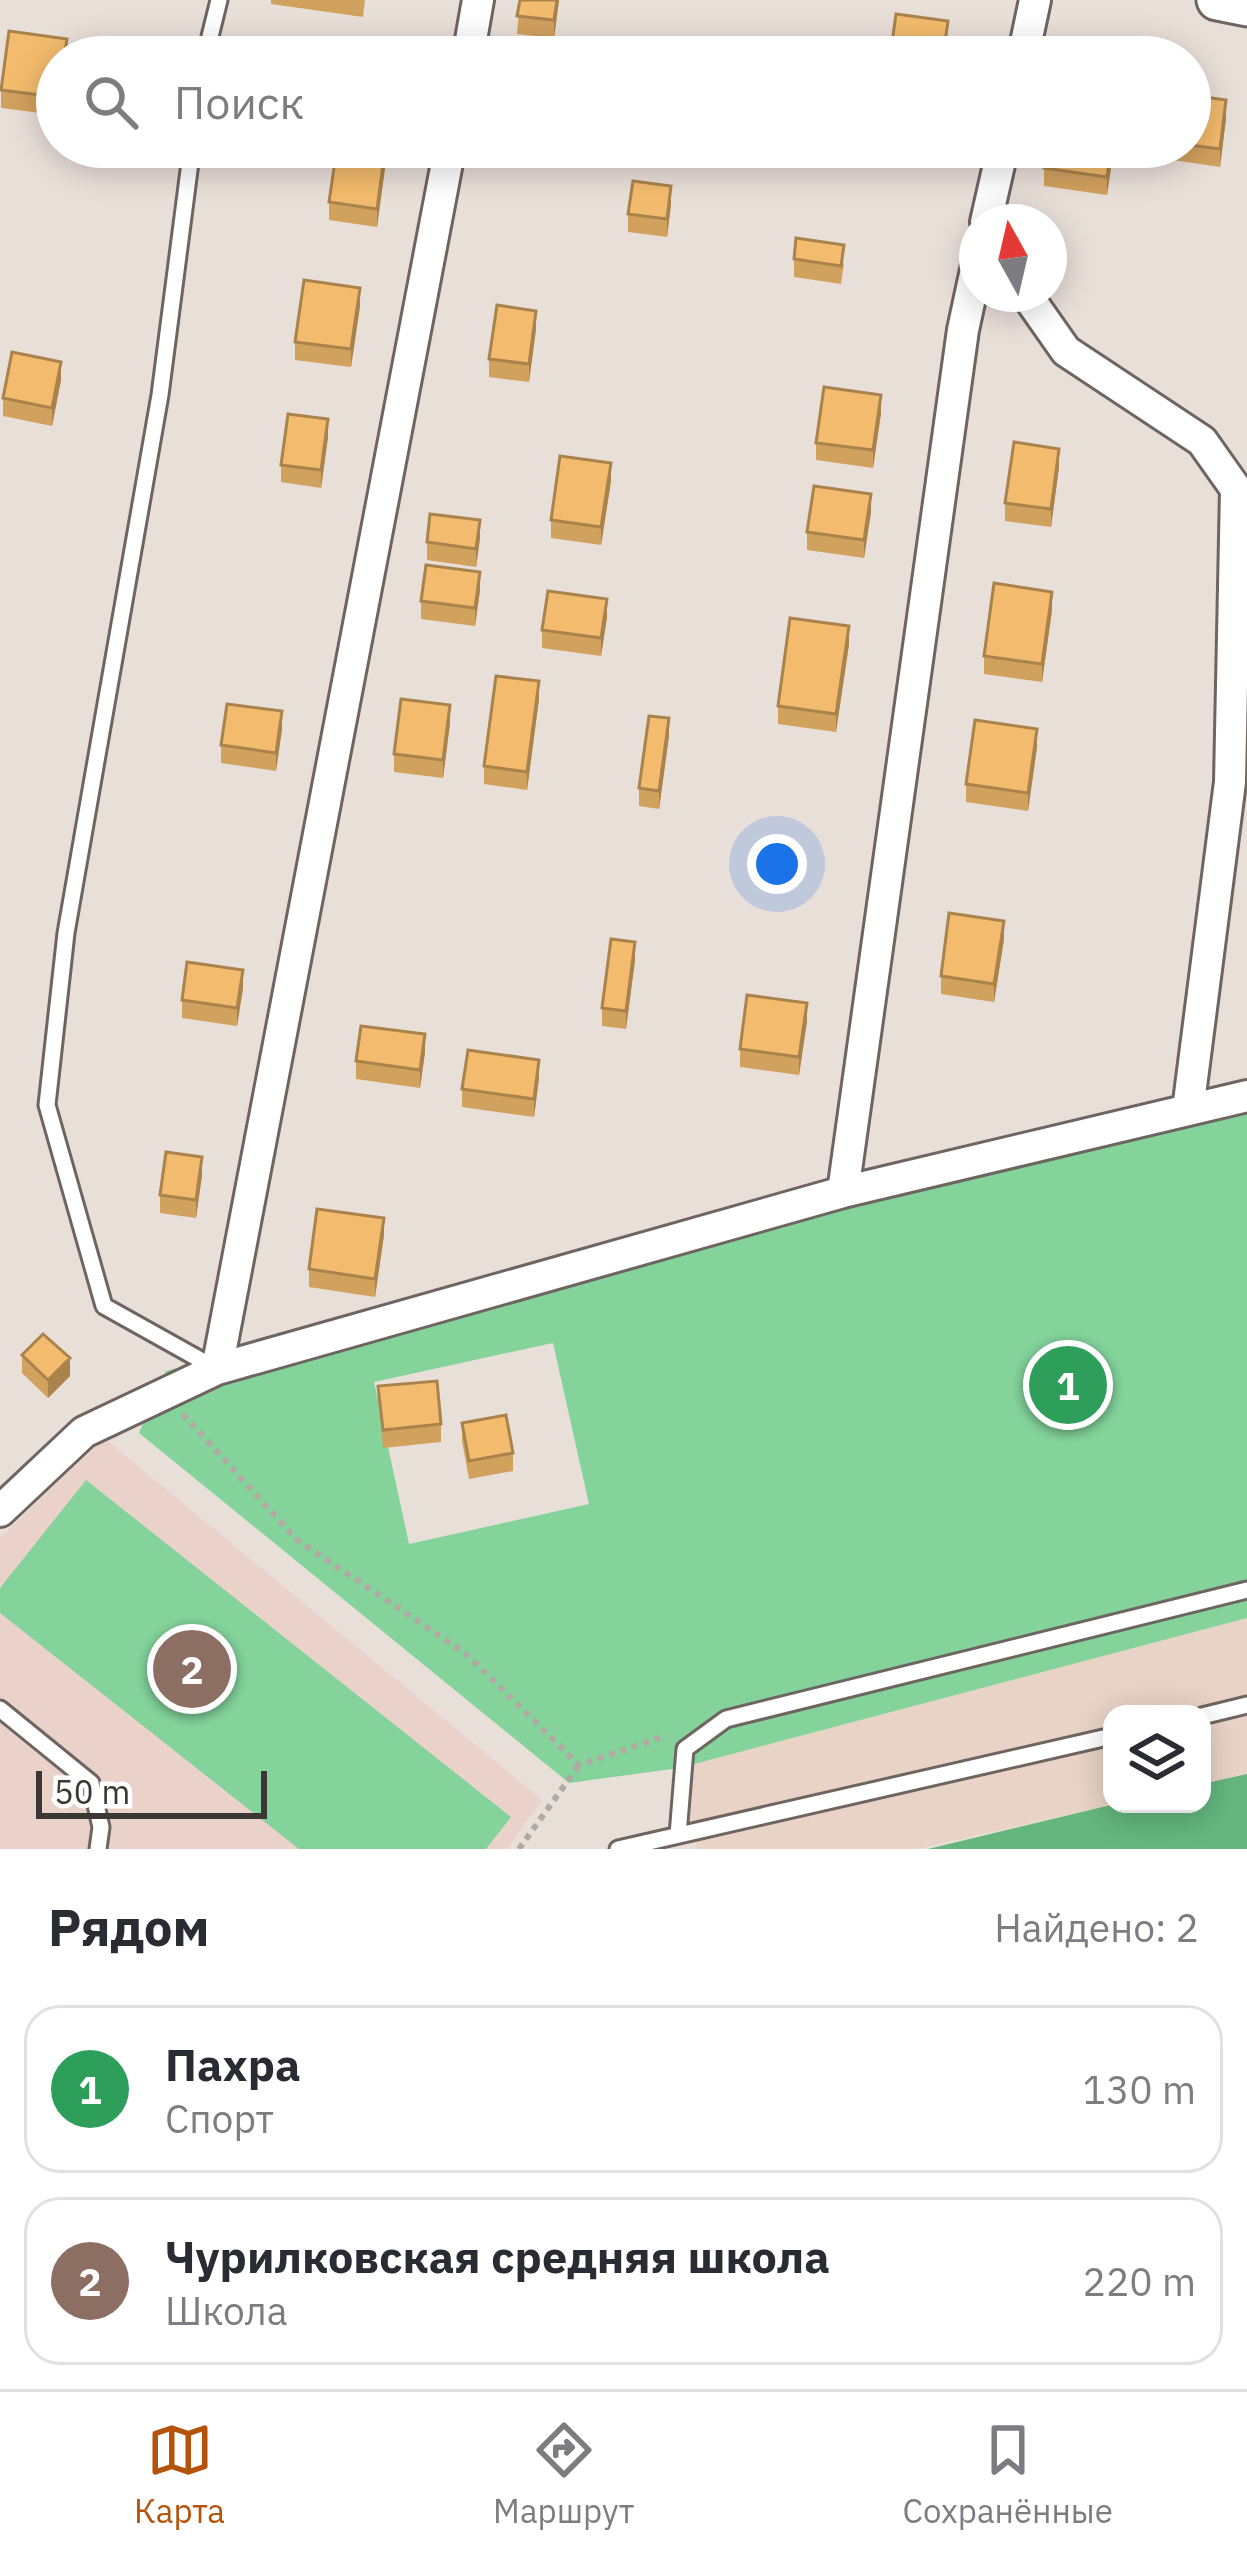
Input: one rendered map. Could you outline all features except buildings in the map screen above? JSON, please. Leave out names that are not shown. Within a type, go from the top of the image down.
[{"type":"street","points":[[472,36],[478,0]]},
{"type":"street","points":[[1027,36],[1035,0]]},
{"type":"street","points":[[1217,0],[1247,6]]},
{"type":"street","points":[[217,1369],[446,168]]},
{"type":"street","points":[[990,204],[998,168]]},
{"type":"street","points":[[843,1192],[967,312]]},
{"type":"street","points":[[1039,312],[1066,351],[1202,441],[1236,489],[1230,782],[1187,1110]]},
{"type":"street","points":[[0,1511],[83,1432],[217,1369],[843,1192],[1247,1096]]},
{"type":"lane","points":[[211,36],[219,0]]},
{"type":"lane","points":[[189,168],[160,394],[66,933],[47,1105],[104,1306],[217,1369]]},
{"type":"lane","points":[[678,1835],[686,1749],[719,1724],[1247,1590]]},
{"type":"lane","points":[[1211,1713],[1247,1705]]},
{"type":"lane","points":[[0,1709],[92,1783],[101,1827],[98,1849]]},
{"type":"lane","points":[[618,1849],[1103,1738]]},
{"type":"path","points":[[178,1408],[297,1540],[465,1653],[579,1765]]},
{"type":"path","points":[[519,1849],[579,1765],[694,1727],[719,1724]]},
{"type":"shaded area","points":[[104,1438],[542,1800],[507,1849],[0,1849],[0,1538]]},
{"type":"shaded area","points":[[1247,1618],[1247,1774],[1211,1782],[1211,1705],[1103,1705],[1103,1807],[917,1849],[697,1849],[679,1768]]},
{"type":"green space","points":[[1247,1088],[1247,1618],[679,1768],[569,1783],[139,1433],[166,1371]],"holes":[[[553,1343],[589,1504],[409,1544],[374,1382]]]},
{"type":"green space","points":[[86,1480],[511,1817],[486,1849],[299,1849],[0,1613],[0,1588]]},
{"type":"green space","points":[[1247,1774],[1247,1849],[928,1849],[1103,1807],[1103,1813],[1211,1813],[1211,1782]]},
{"type":"place","name":"Пахра","points":[[1068,1385]]},
{"type":"place","name":"Чурилковская средняя школа","points":[[192,1669]]}]
